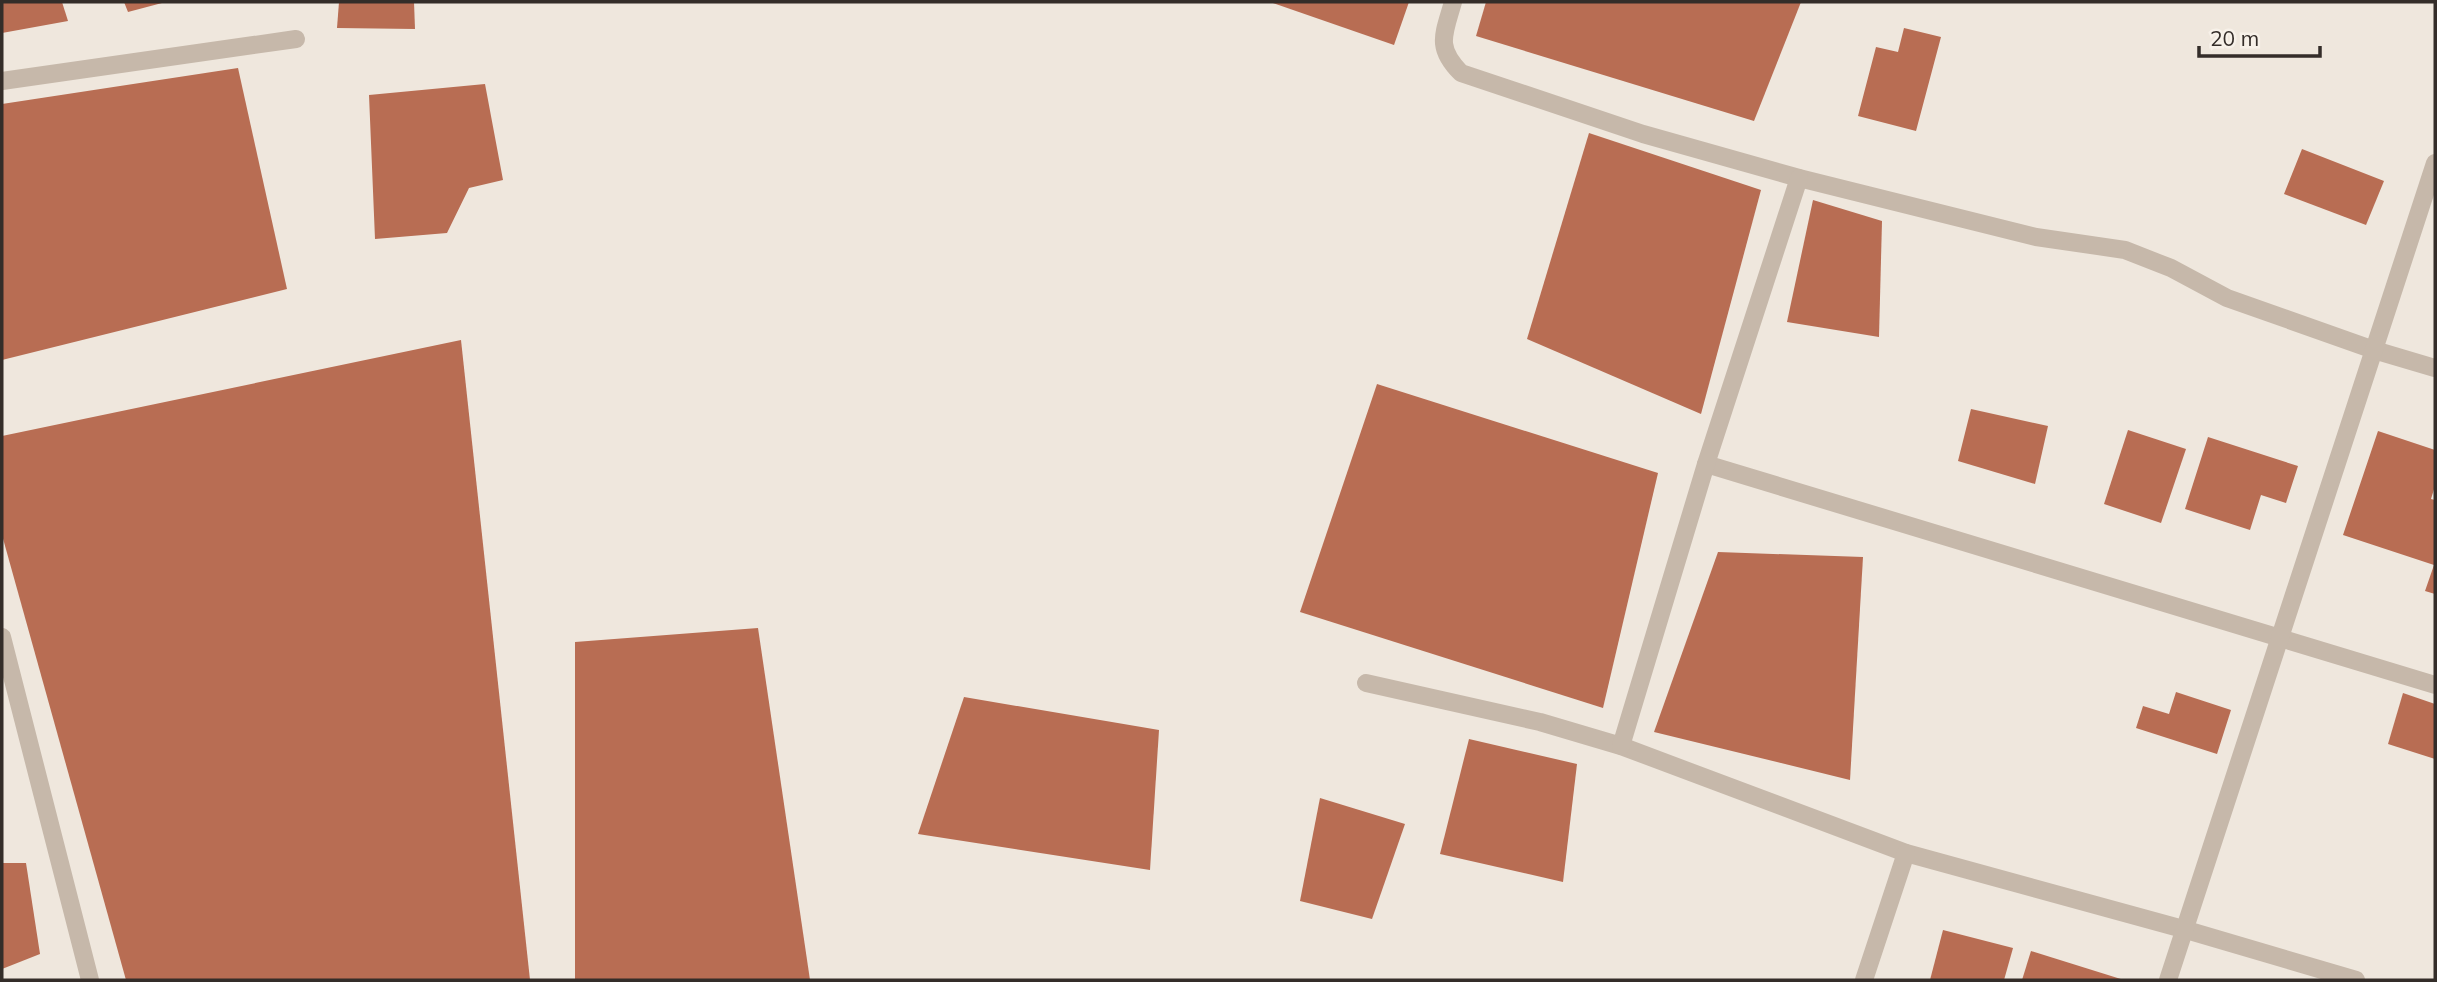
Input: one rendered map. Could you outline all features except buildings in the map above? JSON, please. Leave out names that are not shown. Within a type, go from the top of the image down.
[{"type":"street","points":[[1453,2],[1443,36],[1447,58],[1461,73],[1643,134],[1799,178],[2036,237],[2125,250],[2171,268],[2227,298],[2374,350],[2435,368]]},
{"type":"street","points":[[2,81],[296,39]]},
{"type":"street","points":[[2168,980],[2435,163]]},
{"type":"street","points":[[1621,746],[1706,464],[1799,178]]},
{"type":"street","points":[[1706,464],[2435,685]]},
{"type":"street","points":[[2,637],[90,980]]},
{"type":"street","points":[[1366,683],[1541,722],[1621,746],[1906,853],[2356,980]]},
{"type":"street","points":[[1864,980],[1906,853]]}]
